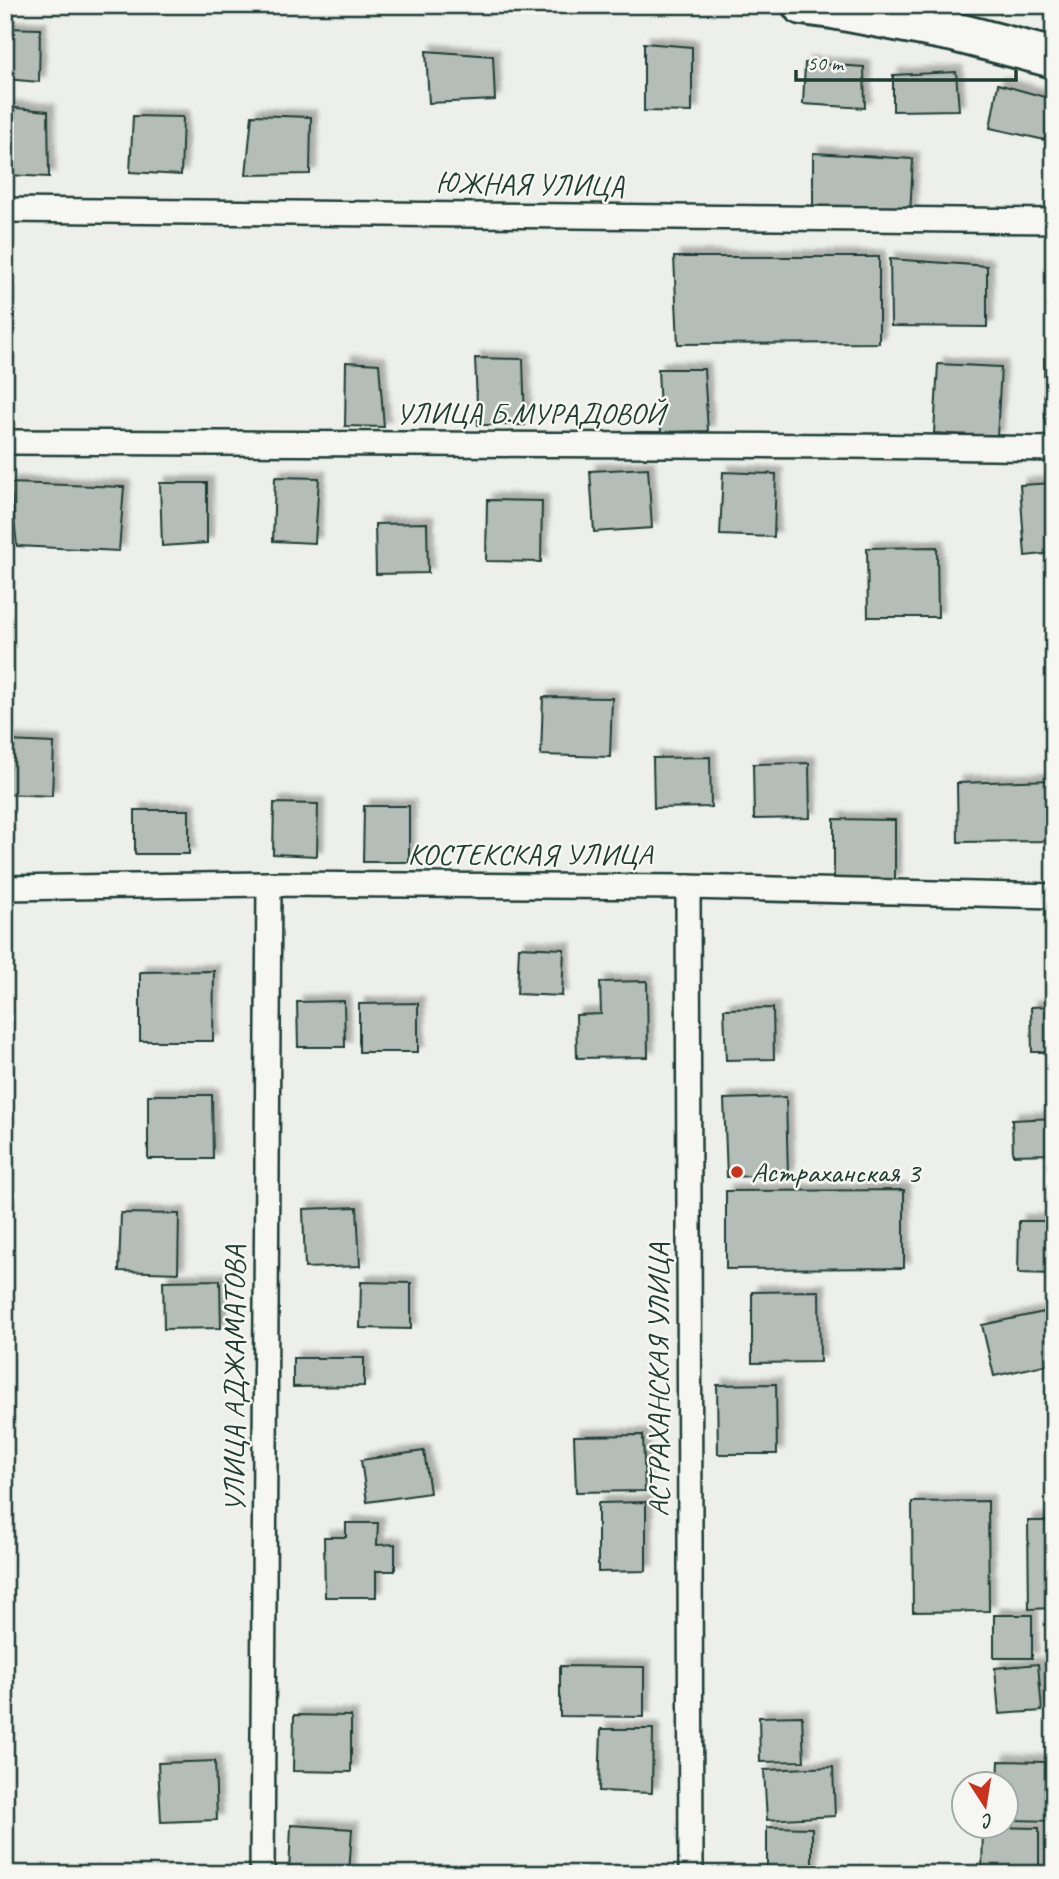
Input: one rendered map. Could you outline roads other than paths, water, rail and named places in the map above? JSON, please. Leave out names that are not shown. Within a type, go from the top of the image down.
[{"type":"highway","points":[[802,5],[954,32],[1054,58]]},
{"type":"highway","points":[[914,5],[1054,36]]},
{"type":"street","name":"ЮЖНАЯ УЛИЦА","points":[[5,210],[1054,221]]},
{"type":"street","name":"УЛИЦА Б.МУРАДОВОЙ","points":[[5,442],[1054,449]]},
{"type":"street","name":"КОСТЕКСКАЯ УЛИЦА","points":[[5,888],[269,884],[688,887],[1054,896]]},
{"type":"street","name":"УЛИЦА АДЖАМАТОВА","points":[[262,1874],[269,884]]},
{"type":"street","name":"АСТРАХАНСКАЯ УЛИЦА","points":[[688,887],[691,1874]]},
{"type":"place","name":"Астраханская 3","points":[[737,1172]]}]
